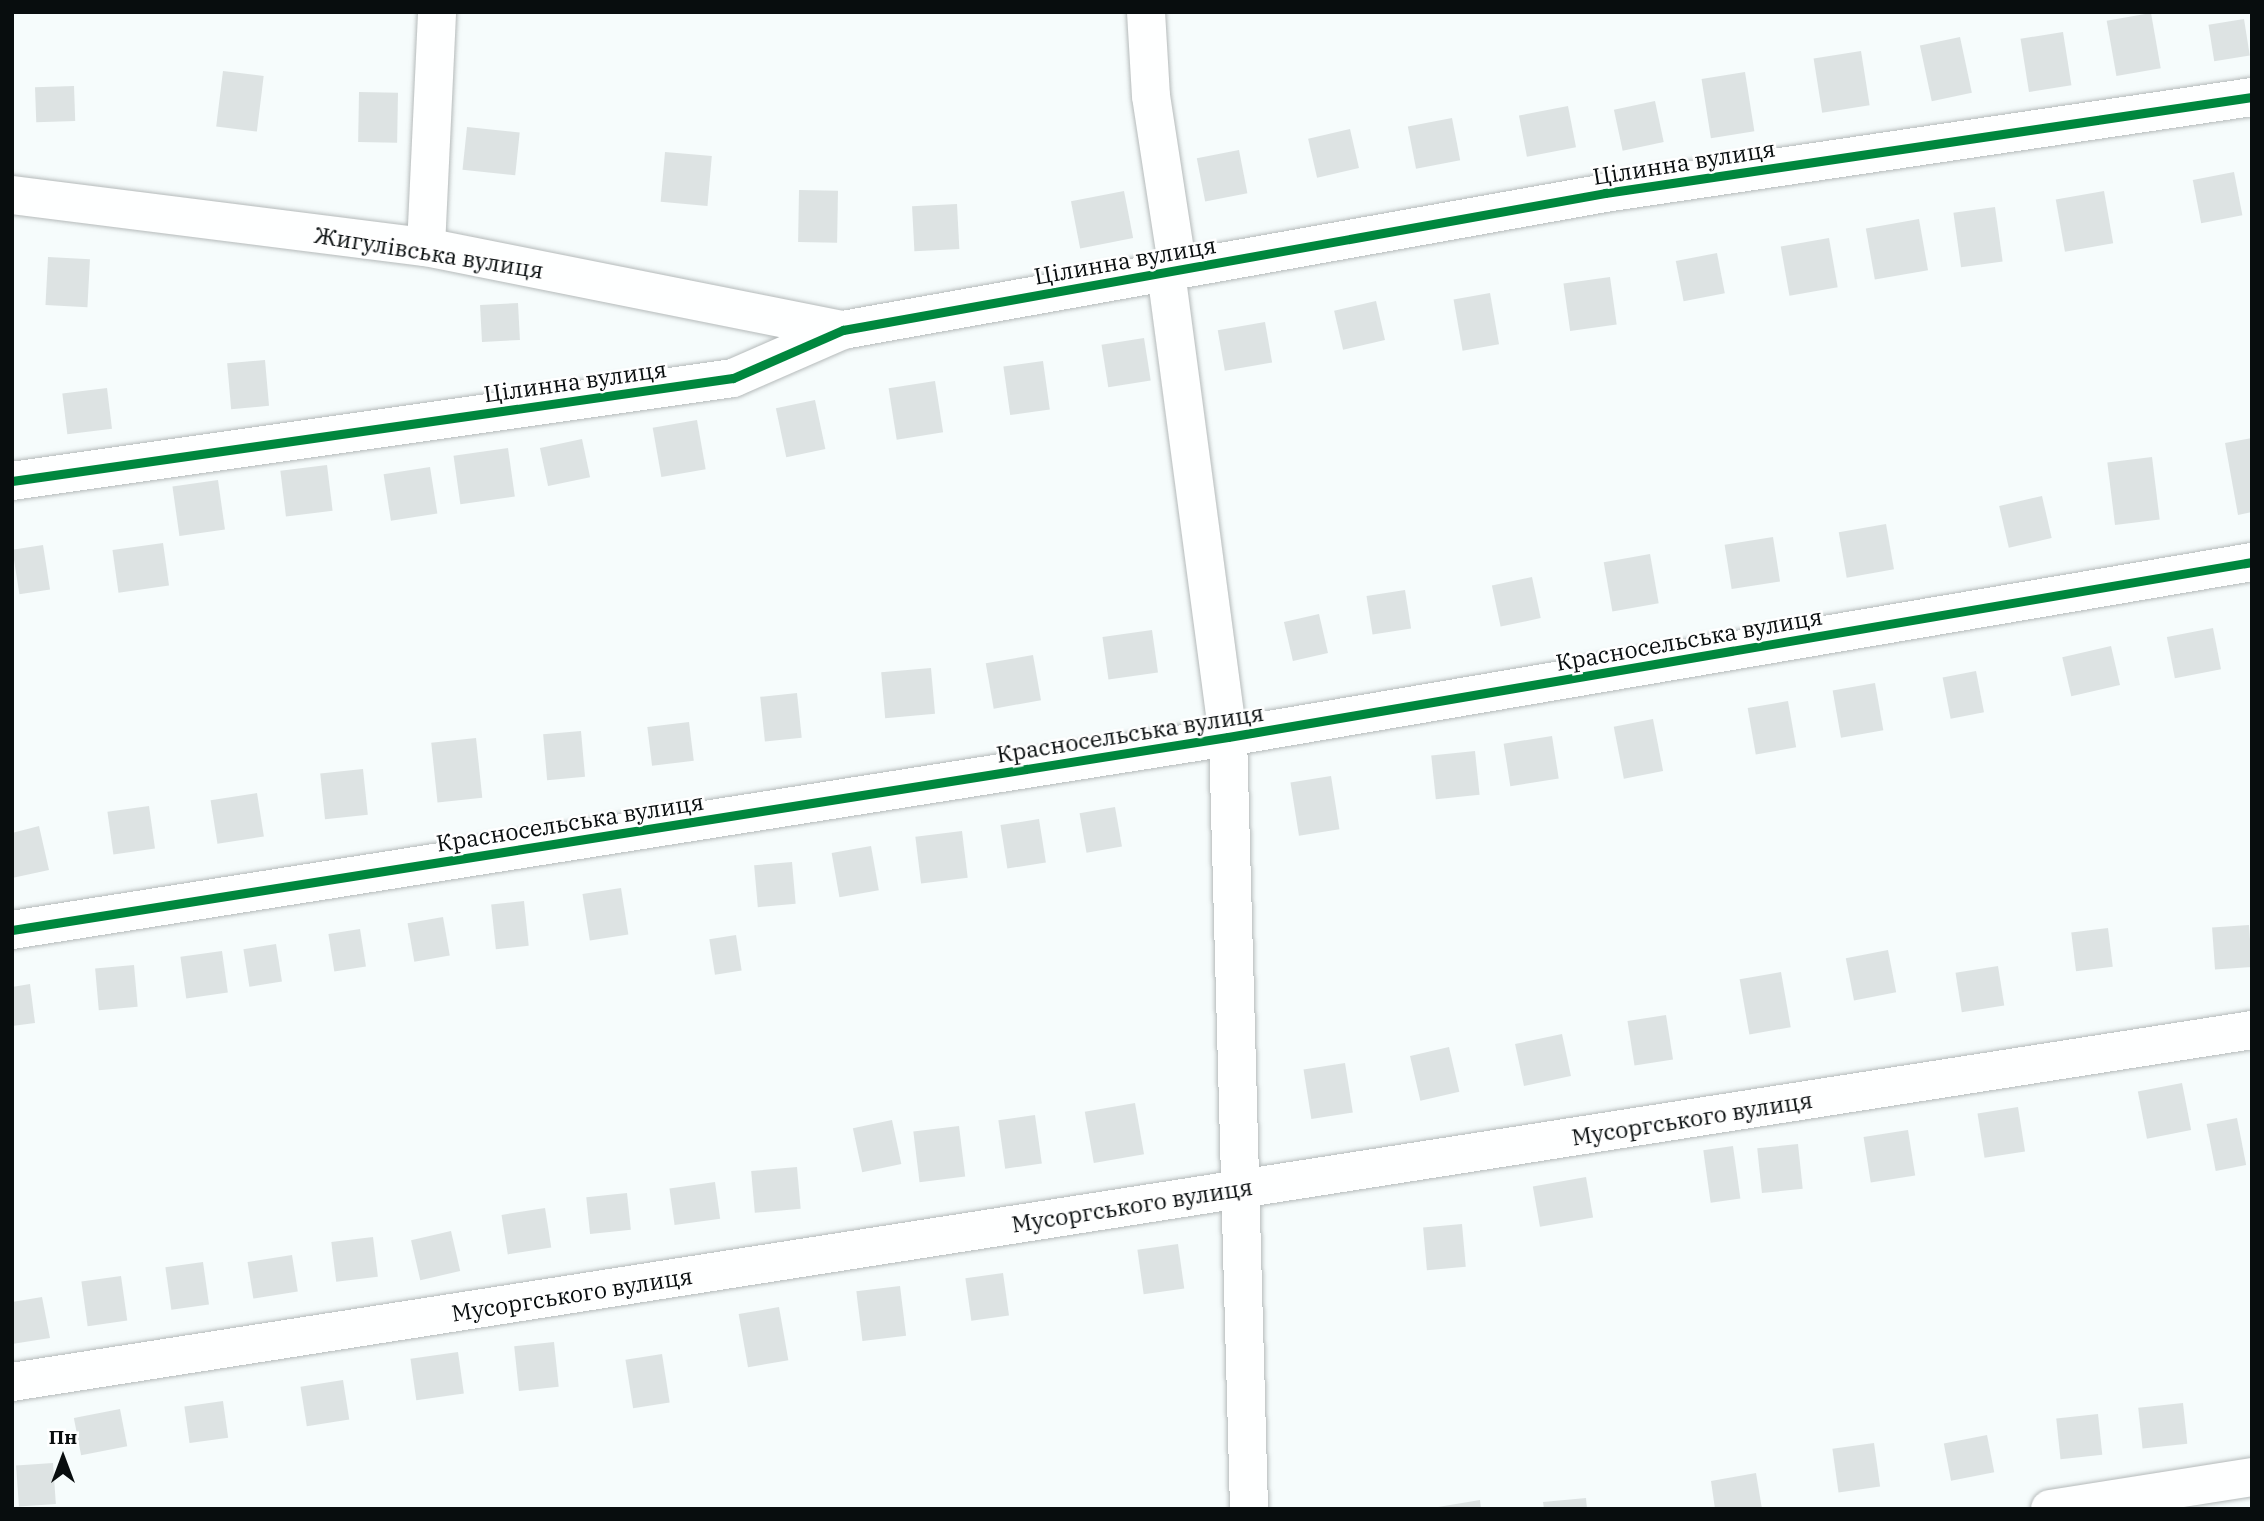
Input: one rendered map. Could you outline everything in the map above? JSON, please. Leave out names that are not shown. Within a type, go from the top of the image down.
[{"type":"street","points":[[426,247],[437,12]]},
{"type":"street","points":[[1146,12],[1151,96],[1228,737],[1244,1188],[1249,1509]]},
{"type":"street","name":"Цілинна вулиця","points":[[12,481],[733,378],[843,330],[1605,193],[2252,97]]},
{"type":"street","name":"Жигулівська вулиця","points":[[12,195],[426,247],[843,330]]},
{"type":"street","name":"Красносельська вулиця","points":[[12,930],[1228,737],[2252,562]]},
{"type":"street","name":"Мусоргського вулиця","points":[[12,1382],[2252,1030]]},
{"type":"street","points":[[2050,1509],[2252,1477]]},
{"type":"building","points":[[2151,13],[2161,68],[2116,76],[2107,21]]},
{"type":"building","points":[[2244,19],[2250,56],[2214,61],[2208,25]]},
{"type":"building","points":[[2063,32],[2071,85],[2029,92],[2021,39]]},
{"type":"building","points":[[1960,37],[1972,93],[1932,101],[1920,46]]},
{"type":"building","points":[[1861,51],[1870,105],[1822,113],[1814,59]]},
{"type":"building","points":[[223,71],[264,76],[257,132],[216,127]]},
{"type":"building","points":[[1745,72],[1754,131],[1711,138],[1702,79]]},
{"type":"building","points":[[74,86],[75,121],[36,122],[35,87]]},
{"type":"building","points":[[359,92],[398,93],[397,143],[358,142]]},
{"type":"building","points":[[1655,101],[1664,142],[1623,151],[1614,110]]},
{"type":"building","points":[[1568,106],[1576,147],[1527,157],[1519,116]]},
{"type":"building","points":[[1452,118],[1460,160],[1416,169],[1408,127]]},
{"type":"building","points":[[467,127],[520,133],[515,175],[463,170]]},
{"type":"building","points":[[1350,129],[1359,168],[1317,178],[1308,139]]},
{"type":"building","points":[[1239,150],[1247,193],[1205,201],[1197,158]]},
{"type":"building","points":[[665,152],[712,156],[707,206],[661,202]]},
{"type":"building","points":[[2234,172],[2242,215],[2201,223],[2193,180]]},
{"type":"building","points":[[799,190],[838,191],[837,243],[798,242]]},
{"type":"building","points":[[1124,191],[1133,238],[1080,248],[1071,201]]},
{"type":"building","points":[[2104,191],[2113,243],[2065,252],[2056,200]]},
{"type":"building","points":[[957,204],[959,249],[914,251],[912,206]]},
{"type":"building","points":[[1995,207],[2003,261],[1961,267],[1953,213]]},
{"type":"building","points":[[1919,219],[1928,270],[1875,280],[1866,228]]},
{"type":"building","points":[[1829,238],[1838,287],[1789,296],[1781,247]]},
{"type":"building","points":[[1717,253],[1725,293],[1684,301],[1676,261]]},
{"type":"building","points":[[48,257],[90,259],[87,307],[45,305]]},
{"type":"building","points":[[1610,277],[1617,325],[1570,331],[1563,284]]},
{"type":"building","points":[[1490,293],[1499,344],[1463,351],[1454,299]]},
{"type":"building","points":[[1376,301],[1385,340],[1343,350],[1334,311]]},
{"type":"building","points":[[518,303],[520,340],[482,342],[480,305]]},
{"type":"building","points":[[1265,322],[1272,362],[1225,371],[1218,330]]},
{"type":"building","points":[[1144,338],[1151,380],[1108,387],[1102,345]]},
{"type":"building","points":[[265,360],[269,406],[231,409],[227,363]]},
{"type":"building","points":[[1043,361],[1050,410],[1010,415],[1003,367]]},
{"type":"building","points":[[935,381],[943,432],[897,440],[889,388]]},
{"type":"building","points":[[107,388],[112,429],[67,434],[62,393]]},
{"type":"building","points":[[815,400],[825,449],[786,457],[776,408]]},
{"type":"building","points":[[697,420],[706,469],[661,477],[653,428]]},
{"type":"building","points":[[2252,438],[2252,512],[2238,515],[2225,443]]},
{"type":"building","points":[[582,439],[590,477],[548,486],[540,448]]},
{"type":"building","points":[[508,448],[515,497],[460,504],[454,456]]},
{"type":"building","points":[[2152,457],[2160,520],[2115,525],[2107,462]]},
{"type":"building","points":[[327,465],[333,511],[286,516],[280,471]]},
{"type":"building","points":[[430,467],[437,513],[391,521],[384,474]]},
{"type":"building","points":[[218,480],[225,530],[179,536],[172,486]]},
{"type":"building","points":[[2042,496],[2052,538],[2009,548],[1999,506]]},
{"type":"building","points":[[1886,524],[1894,569],[1847,578],[1839,532]]},
{"type":"building","points":[[1773,537],[1780,581],[1732,589],[1725,545]]},
{"type":"building","points":[[163,543],[169,586],[118,593],[112,550]]},
{"type":"building","points":[[43,545],[50,589],[19,594],[12,550]]},
{"type":"building","points":[[1650,554],[1659,603],[1612,611],[1604,562]]},
{"type":"building","points":[[1532,577],[1541,618],[1501,627],[1492,586]]},
{"type":"building","points":[[1405,590],[1411,629],[1373,635],[1366,596]]},
{"type":"building","points":[[1319,614],[1328,653],[1293,661],[1284,622]]},
{"type":"building","points":[[2213,628],[2221,669],[2175,678],[2167,637]]},
{"type":"building","points":[[1152,630],[1158,673],[1108,680],[1102,637]]},
{"type":"building","points":[[2111,646],[2120,685],[2071,696],[2062,657]]},
{"type":"building","points":[[1033,655],[1041,700],[994,709],[986,663]]},
{"type":"building","points":[[931,668],[935,714],[885,718],[881,672]]},
{"type":"building","points":[[1976,671],[1984,712],[1951,719],[1943,677]]},
{"type":"building","points":[[1875,683],[1883,730],[1841,738],[1833,690]]},
{"type":"building","points":[[797,693],[802,738],[765,742],[760,697]]},
{"type":"building","points":[[1788,701],[1796,747],[1756,754],[1748,708]]},
{"type":"building","points":[[1653,719],[1663,771],[1624,779],[1614,727]]},
{"type":"building","points":[[689,722],[694,761],[652,766],[647,727]]},
{"type":"building","points":[[581,731],[585,777],[547,780],[543,734]]},
{"type":"building","points":[[1552,736],[1559,778],[1510,786],[1504,744]]},
{"type":"building","points":[[476,738],[482,798],[438,802],[431,743]]},
{"type":"building","points":[[1475,751],[1480,795],[1436,799],[1431,756]]},
{"type":"building","points":[[363,769],[368,815],[325,819],[320,773]]},
{"type":"building","points":[[1331,776],[1339,829],[1299,836],[1291,782]]},
{"type":"building","points":[[257,793],[264,836],[217,844],[211,800]]},
{"type":"building","points":[[149,806],[155,849],[113,854],[107,812]]},
{"type":"building","points":[[1115,807],[1122,846],[1086,853],[1080,813]]},
{"type":"building","points":[[1039,819],[1046,862],[1007,869],[1000,825]]},
{"type":"building","points":[[39,826],[49,870],[12,878],[12,833]]},
{"type":"building","points":[[962,831],[968,878],[921,883],[915,837]]},
{"type":"building","points":[[871,846],[879,890],[839,897],[832,853]]},
{"type":"building","points":[[792,862],[796,904],[758,907],[754,865]]},
{"type":"building","points":[[621,888],[628,934],[590,941],[582,894]]},
{"type":"building","points":[[524,901],[529,946],[496,949],[491,904]]},
{"type":"building","points":[[443,917],[450,955],[414,962],[408,923]]},
{"type":"building","points":[[2249,925],[2252,967],[2215,969],[2212,928]]},
{"type":"building","points":[[2108,928],[2113,967],[2076,971],[2071,933]]},
{"type":"building","points":[[360,929],[366,967],[334,972],[328,934]]},
{"type":"building","points":[[736,935],[742,971],[715,975],[709,939]]},
{"type":"building","points":[[276,944],[282,982],[249,987],[243,949]]},
{"type":"building","points":[[1888,950],[1896,992],[1854,1000],[1846,958]]},
{"type":"building","points":[[222,951],[228,993],[186,998],[180,957]]},
{"type":"building","points":[[134,965],[138,1007],[99,1010],[95,968]]},
{"type":"building","points":[[1998,966],[2004,1006],[1962,1012],[1956,973]]},
{"type":"building","points":[[1781,972],[1791,1027],[1749,1034],[1740,979]]},
{"type":"building","points":[[30,984],[35,1023],[12,1026],[12,987]]},
{"type":"building","points":[[1666,1015],[1673,1059],[1635,1066],[1627,1021]]},
{"type":"building","points":[[1562,1034],[1571,1076],[1524,1086],[1515,1044]]},
{"type":"building","points":[[1449,1047],[1459,1092],[1420,1101],[1410,1056]]},
{"type":"building","points":[[1345,1063],[1353,1112],[1311,1119],[1304,1070]]},
{"type":"building","points":[[2182,1083],[2191,1130],[2147,1139],[2138,1092]]},
{"type":"building","points":[[1135,1103],[1144,1154],[1094,1163],[1085,1112]]},
{"type":"building","points":[[2018,1107],[2025,1151],[1985,1158],[1978,1113]]},
{"type":"building","points":[[1035,1115],[1042,1164],[1005,1169],[998,1120]]},
{"type":"building","points":[[2237,1118],[2246,1165],[2216,1171],[2207,1124]]},
{"type":"building","points":[[892,1120],[901,1164],[862,1172],[853,1128]]},
{"type":"building","points":[[959,1126],[965,1177],[920,1182],[913,1132]]},
{"type":"building","points":[[1908,1130],[1915,1175],[1871,1182],[1864,1137]]},
{"type":"building","points":[[1798,1144],[1803,1189],[1762,1193],[1757,1148]]},
{"type":"building","points":[[1733,1146],[1740,1198],[1711,1203],[1703,1150]]},
{"type":"building","points":[[797,1167],[801,1209],[755,1213],[751,1171]]},
{"type":"building","points":[[1586,1177],[1593,1217],[1540,1227],[1533,1186]]},
{"type":"building","points":[[715,1182],[720,1219],[675,1225],[669,1188]]},
{"type":"building","points":[[627,1193],[631,1230],[590,1234],[586,1197]]},
{"type":"building","points":[[545,1208],[551,1248],[508,1254],[502,1215]]},
{"type":"building","points":[[1462,1224],[1466,1267],[1427,1270],[1423,1227]]},
{"type":"building","points":[[451,1231],[460,1271],[420,1280],[411,1240]]},
{"type":"building","points":[[373,1237],[378,1277],[336,1282],[331,1242]]},
{"type":"building","points":[[1178,1244],[1184,1289],[1144,1294],[1137,1250]]},
{"type":"building","points":[[292,1255],[298,1292],[253,1299],[248,1262]]},
{"type":"building","points":[[203,1262],[209,1305],[171,1310],[165,1267]]},
{"type":"building","points":[[1003,1273],[1009,1316],[971,1321],[965,1278]]},
{"type":"building","points":[[121,1276],[127,1321],[88,1326],[81,1282]]},
{"type":"building","points":[[900,1286],[906,1336],[862,1341],[856,1291]]},
{"type":"building","points":[[42,1297],[50,1338],[12,1344],[12,1302]]},
{"type":"building","points":[[779,1307],[788,1360],[748,1367],[739,1314]]},
{"type":"building","points":[[554,1342],[559,1387],[519,1391],[514,1346]]},
{"type":"building","points":[[458,1352],[464,1394],[416,1400],[410,1359]]},
{"type":"building","points":[[662,1354],[670,1402],[633,1408],[625,1360]]},
{"type":"building","points":[[343,1380],[349,1420],[307,1426],[301,1387]]},
{"type":"building","points":[[223,1401],[228,1438],[190,1443],[184,1406]]},
{"type":"building","points":[[2183,1403],[2187,1444],[2143,1448],[2138,1408]]},
{"type":"building","points":[[120,1409],[127,1446],[81,1455],[74,1418]]},
{"type":"building","points":[[2098,1414],[2102,1455],[2061,1459],[2056,1418]]},
{"type":"building","points":[[1987,1435],[1994,1472],[1951,1481],[1944,1443]]},
{"type":"building","points":[[1874,1443],[1880,1487],[1839,1492],[1832,1449]]},
{"type":"building","points":[[53,1463],[56,1504],[19,1506],[16,1466]]},
{"type":"building","points":[[1756,1473],[1762,1509],[1715,1509],[1711,1481]]},
{"type":"building","points":[[1586,1498],[1587,1509],[1544,1509],[1543,1502]]},
{"type":"building","points":[[1480,1500],[1481,1509],[1438,1509],[1438,1507]]},
{"type":"cycle path","points":[[12,481],[733,378],[843,330],[1605,193],[2252,97]]},
{"type":"cycle path","points":[[12,930],[1228,737],[2252,562]]}]
